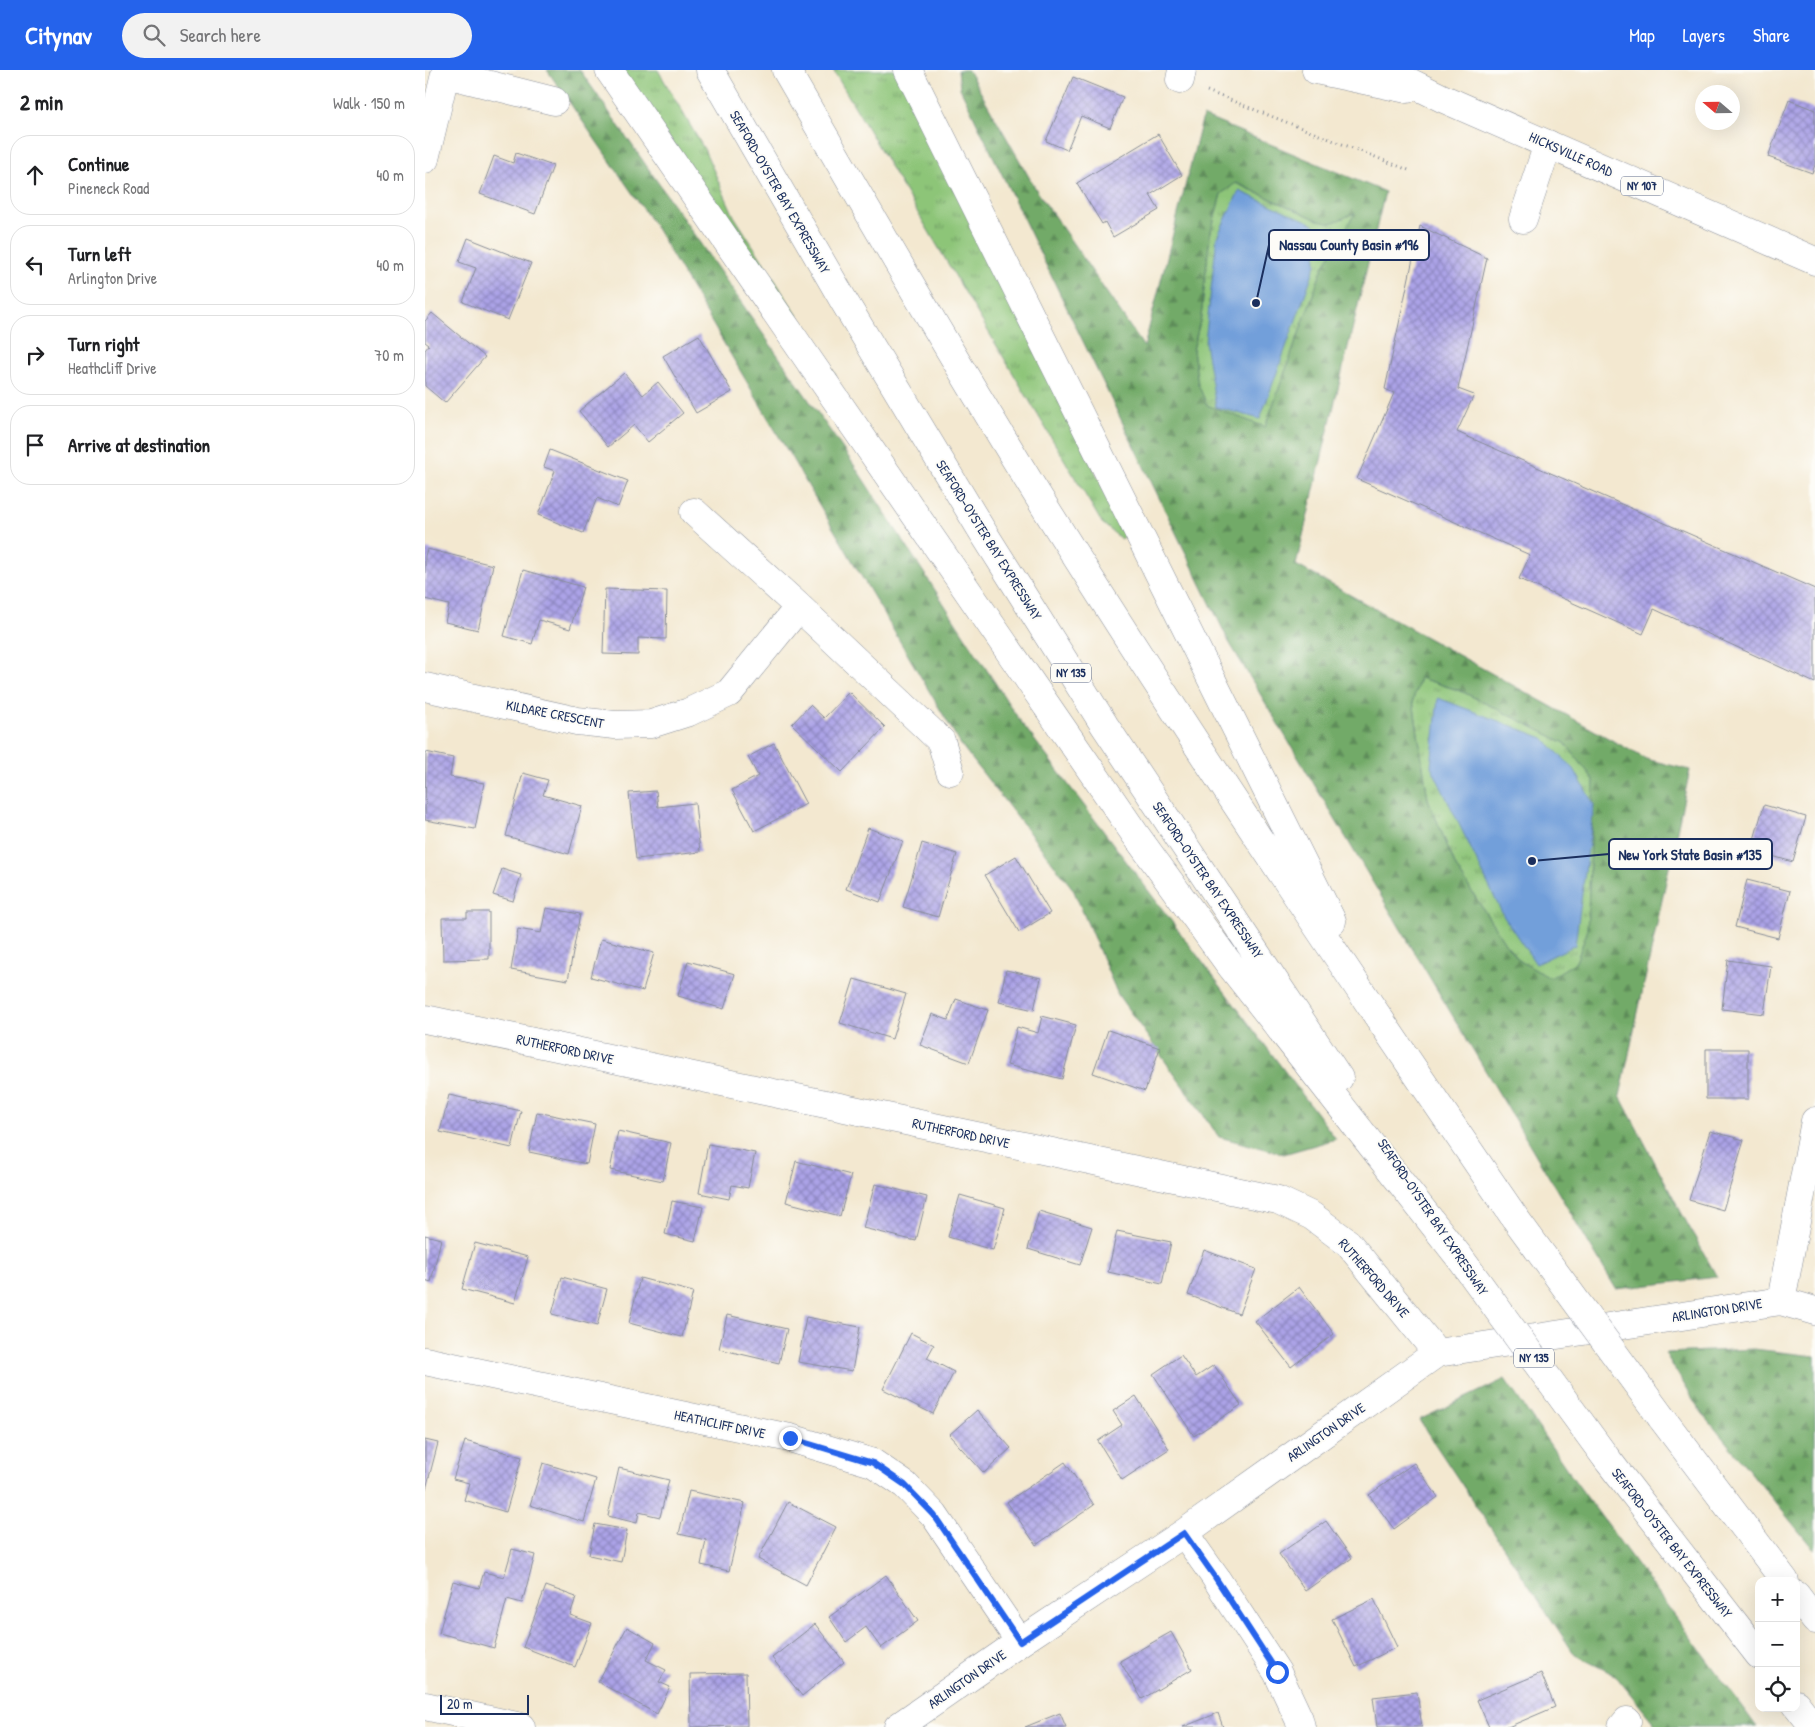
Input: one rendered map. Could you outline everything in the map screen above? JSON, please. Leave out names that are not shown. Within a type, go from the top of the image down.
[{"type":"main road","points":[[609,70],[1135,834],[1227,962],[1460,1258]]},
{"type":"main road","name":"SEAFORD-OYSTER BAY EXPRESSWAY","points":[[710,70],[850,311],[971,513],[1089,701],[1460,1258],[1607,1459],[1755,1651]]},
{"type":"main road","points":[[786,70],[907,278],[1033,486],[1160,688],[1385,1028],[1515,1218],[1661,1418],[1782,1577]]},
{"type":"main road","points":[[908,70],[1385,1028]]},
{"type":"main road","name":"HICKSVILLE ROAD","points":[[1316,70],[1436,95]]},
{"type":"main road","name":"HICKSVILLE ROAD","points":[[1385,70],[1436,95],[1815,260]]},
{"type":"main road","points":[[425,159],[446,72],[554,101]]},
{"type":"main road","points":[[1523,219],[1548,144]]},
{"type":"main road","points":[[694,512],[799,607],[941,741],[950,771]]},
{"type":"main road","name":"KILDARE CRESCENT","points":[[425,687],[577,721],[615,725],[651,724],[689,712],[729,693],[799,607]]},
{"type":"main road","name":"RUTHERFORD DRIVE","points":[[425,1019],[1278,1200],[1312,1216],[1347,1243],[1437,1353]]},
{"type":"main road","points":[[1781,1301],[1815,1121]]},
{"type":"main road","name":"ARLINGTON DRIVE","points":[[898,1727],[1020,1642],[1184,1533],[1437,1353],[1781,1301],[1815,1311]]},
{"type":"main road","name":"HEATHCLIFF DRIVE","points":[[425,1361],[790,1438],[873,1463],[905,1485],[934,1515],[1020,1642]]},
{"type":"main road","points":[[1184,1533],[1277,1672],[1301,1727]]},
{"type":"main road","points":[[1800,1600],[1815,1620]]},
{"type":"main road","points":[[425,1706],[521,1727]]},
{"type":"main road","points":[[1800,1709],[1814,1727]]},
{"type":"path","points":[[1181,75],[1411,171]]},
{"type":"green space","points":[[547,70],[580,70],[854,465],[1018,718],[1336,1139],[1284,1154],[1219,1137],[1118,995],[1073,889],[961,745],[653,223]]},
{"type":"green space","points":[[621,70],[658,70],[704,149],[734,216],[836,376]]},
{"type":"green space","points":[[833,70],[900,70],[1126,535],[1121,539],[1102,523]]},
{"type":"green space","points":[[958,70],[968,70],[1037,191],[1144,347],[1203,116],[1385,192],[1296,565],[1646,759],[1690,770],[1620,1096],[1717,1277],[1616,1289],[1229,642],[960,88]],"holes":[[[1236,183],[1318,220],[1332,223],[1355,213],[1323,267],[1265,427],[1207,405],[1198,384],[1193,350],[1201,317],[1210,235],[1221,194]],[[1420,678],[1461,691],[1565,743],[1594,780],[1587,932],[1576,962],[1550,978],[1520,961],[1505,943],[1456,867],[1428,799],[1413,700]]]},
{"type":"green space","points":[[1235,183],[1318,220],[1356,213],[1323,267],[1265,427],[1207,405],[1198,385],[1193,350],[1201,317],[1210,235],[1221,194]]},
{"type":"green space","points":[[1420,678],[1461,691],[1565,743],[1594,780],[1587,933],[1576,962],[1550,979],[1520,961],[1505,943],[1456,867],[1428,799],[1413,700]]},
{"type":"green space","points":[[1754,1349],[1815,1356],[1815,1551],[1699,1409],[1665,1353]]},
{"type":"green space","points":[[1505,1379],[1575,1481],[1757,1727],[1657,1727],[1615,1675],[1575,1655],[1419,1420]]},
{"type":"water","points":[[1239,191],[1314,224],[1316,264],[1260,419],[1216,407],[1205,342],[1217,237]]},
{"type":"water","points":[[1438,698],[1543,738],[1574,769],[1594,805],[1575,945],[1536,964],[1504,917],[1431,766]]},
{"type":"building","points":[[1073,77],[1123,97],[1110,128],[1081,116],[1067,150],[1046,141]]},
{"type":"building","points":[[1789,100],[1815,110],[1815,165],[1812,173],[1768,157]]},
{"type":"building","points":[[1158,134],[1182,175],[1150,195],[1159,210],[1113,237],[1105,222],[1102,224],[1077,183]]},
{"type":"building","points":[[516,153],[553,166],[535,214],[480,194],[494,156],[513,163]]},
{"type":"building","points":[[1420,226],[1487,258],[1458,389],[1474,395],[1457,432],[1815,589],[1815,683],[1654,609],[1643,634],[1519,579],[1530,555],[1357,479],[1394,393],[1385,389]]},
{"type":"building","points":[[468,238],[531,263],[508,320],[463,302],[476,268],[459,262]]},
{"type":"building","points":[[432,313],[485,357],[445,403],[425,386],[425,350],[429,345],[425,342],[425,321]]},
{"type":"building","points":[[699,335],[732,392],[696,413],[663,356]]},
{"type":"building","points":[[624,373],[643,395],[658,382],[683,413],[648,442],[634,425],[608,447],[579,411]]},
{"type":"building","points":[[550,450],[628,481],[618,507],[597,498],[583,533],[538,515],[555,471],[544,467]]},
{"type":"building","points":[[427,549],[493,565],[478,630],[445,622],[449,605],[425,599],[425,556]]},
{"type":"building","points":[[523,570],[583,587],[570,629],[539,620],[532,644],[504,636]]},
{"type":"building","points":[[605,589],[667,591],[666,639],[638,638],[638,655],[603,654]]},
{"type":"building","points":[[849,692],[885,727],[842,772],[792,724],[810,705],[824,718]]},
{"type":"building","points":[[774,743],[806,804],[754,831],[732,790],[758,776],[748,757]]},
{"type":"building","points":[[426,752],[453,758],[450,777],[484,783],[475,829],[425,820]]},
{"type":"building","points":[[523,773],[548,780],[543,795],[582,806],[569,854],[506,836]]},
{"type":"building","points":[[656,791],[658,807],[695,803],[700,852],[636,859],[629,793]]},
{"type":"building","points":[[1764,805],[1806,817],[1793,862],[1751,850]]},
{"type":"building","points":[[868,828],[903,841],[880,902],[846,889]]},
{"type":"building","points":[[922,843],[957,854],[938,917],[903,907]]},
{"type":"building","points":[[1016,856],[1050,913],[1019,932],[985,875]]},
{"type":"building","points":[[502,869],[521,875],[513,901],[493,895]]},
{"type":"building","points":[[1747,880],[1790,891],[1778,938],[1735,927]]},
{"type":"building","points":[[546,908],[580,914],[568,980],[511,970],[518,929],[541,933]]},
{"type":"building","points":[[467,912],[489,912],[489,959],[443,960],[442,918],[467,918]]},
{"type":"building","points":[[601,939],[654,953],[643,991],[591,977]]},
{"type":"building","points":[[1728,960],[1771,966],[1764,1014],[1722,1009]]},
{"type":"building","points":[[688,961],[735,974],[724,1009],[678,996]]},
{"type":"building","points":[[1006,970],[1041,978],[1034,1010],[999,1002]]},
{"type":"building","points":[[854,979],[906,994],[892,1039],[840,1023]]},
{"type":"building","points":[[956,999],[988,1010],[969,1063],[920,1045],[932,1014],[948,1020]]},
{"type":"building","points":[[1042,1016],[1076,1025],[1062,1079],[1007,1065],[1017,1027],[1038,1033]]},
{"type":"building","points":[[1108,1030],[1160,1048],[1145,1091],[1093,1073]]},
{"type":"building","points":[[1706,1049],[1748,1049],[1748,1099],[1706,1099]]},
{"type":"building","points":[[449,1095],[521,1111],[512,1148],[440,1132]]},
{"type":"building","points":[[537,1112],[595,1124],[587,1164],[529,1152]]},
{"type":"building","points":[[618,1131],[671,1143],[663,1181],[610,1170]]},
{"type":"building","points":[[1710,1131],[1744,1140],[1723,1210],[1689,1200]]},
{"type":"building","points":[[708,1144],[755,1153],[748,1188],[732,1185],[729,1199],[699,1193]]},
{"type":"building","points":[[796,1161],[851,1175],[840,1216],[786,1202]]},
{"type":"building","points":[[875,1184],[927,1197],[916,1241],[863,1228]]},
{"type":"building","points":[[960,1195],[1005,1208],[993,1250],[948,1237]]},
{"type":"building","points":[[672,1201],[703,1207],[695,1241],[665,1234]]},
{"type":"building","points":[[1039,1211],[1092,1227],[1080,1265],[1028,1249]]},
{"type":"building","points":[[1117,1231],[1171,1242],[1162,1284],[1108,1272]]},
{"type":"building","points":[[425,1235],[441,1239],[431,1282],[425,1280]]},
{"type":"building","points":[[475,1243],[528,1257],[515,1303],[462,1289]]},
{"type":"building","points":[[1204,1250],[1256,1269],[1239,1314],[1188,1295]]},
{"type":"building","points":[[562,1277],[607,1289],[597,1326],[552,1314]]},
{"type":"building","points":[[640,1278],[693,1292],[682,1337],[629,1323]]},
{"type":"building","points":[[1299,1287],[1334,1334],[1291,1367],[1255,1321]]},
{"type":"building","points":[[727,1315],[787,1329],[779,1363],[719,1349]]},
{"type":"building","points":[[806,1317],[860,1327],[852,1371],[798,1362]]},
{"type":"building","points":[[911,1333],[934,1345],[927,1358],[954,1372],[933,1414],[883,1389]]},
{"type":"building","points":[[1181,1355],[1196,1377],[1214,1365],[1241,1405],[1194,1436],[1153,1374]]},
{"type":"building","points":[[1136,1396],[1169,1449],[1122,1480],[1098,1441],[1122,1425],[1113,1411]]},
{"type":"building","points":[[977,1410],[1011,1448],[984,1473],[949,1435]]},
{"type":"building","points":[[425,1440],[438,1443],[426,1489],[425,1489]]},
{"type":"building","points":[[465,1441],[522,1457],[506,1512],[464,1500],[469,1483],[453,1479]]},
{"type":"building","points":[[1065,1462],[1094,1505],[1036,1545],[1007,1502]]},
{"type":"building","points":[[543,1463],[596,1479],[584,1522],[530,1505]]},
{"type":"building","points":[[1414,1463],[1438,1497],[1394,1529],[1369,1495]]},
{"type":"building","points":[[619,1468],[669,1480],[660,1517],[639,1512],[637,1523],[608,1516]]},
{"type":"building","points":[[689,1491],[745,1503],[729,1571],[701,1565],[706,1540],[679,1534]]},
{"type":"building","points":[[788,1502],[836,1527],[806,1585],[758,1559]]},
{"type":"building","points":[[1326,1521],[1352,1558],[1305,1591],[1279,1554]]},
{"type":"building","points":[[595,1524],[627,1530],[621,1562],[589,1555]]},
{"type":"building","points":[[512,1549],[535,1555],[522,1603],[507,1599],[494,1648],[439,1633],[453,1581],[479,1588],[484,1572],[504,1577]]},
{"type":"building","points":[[886,1575],[918,1621],[881,1648],[866,1627],[846,1642],[829,1617]]},
{"type":"building","points":[[546,1586],[576,1597],[570,1615],[592,1623],[575,1667],[523,1647]]},
{"type":"building","points":[[1374,1599],[1397,1647],[1356,1667],[1332,1619]]},
{"type":"building","points":[[815,1624],[844,1662],[802,1696],[772,1658]]},
{"type":"building","points":[[627,1627],[655,1643],[646,1660],[666,1670],[659,1682],[670,1687],[657,1714],[598,1682]]},
{"type":"building","points":[[1171,1632],[1192,1669],[1142,1699],[1120,1661]]},
{"type":"building","points":[[746,1673],[747,1726],[691,1727],[690,1674]]},
{"type":"building","points":[[1541,1673],[1555,1707],[1508,1727],[1489,1727],[1477,1700]]},
{"type":"building","points":[[1417,1692],[1422,1727],[1377,1727],[1373,1697]]},
{"type":"building","points":[[1060,1713],[1066,1727],[1025,1727]]},
{"type":"building","points":[[1218,1713],[1223,1727],[1183,1727]]},
{"type":"place","name":"Nassau County Basin #196","points":[[1256,303]]},
{"type":"place","name":"New York State Basin #135","points":[[1532,861]]},
{"type":"route","points":[[790,1438],[873,1463],[905,1485],[934,1515],[1020,1642],[1184,1533],[1277,1672]]}]
